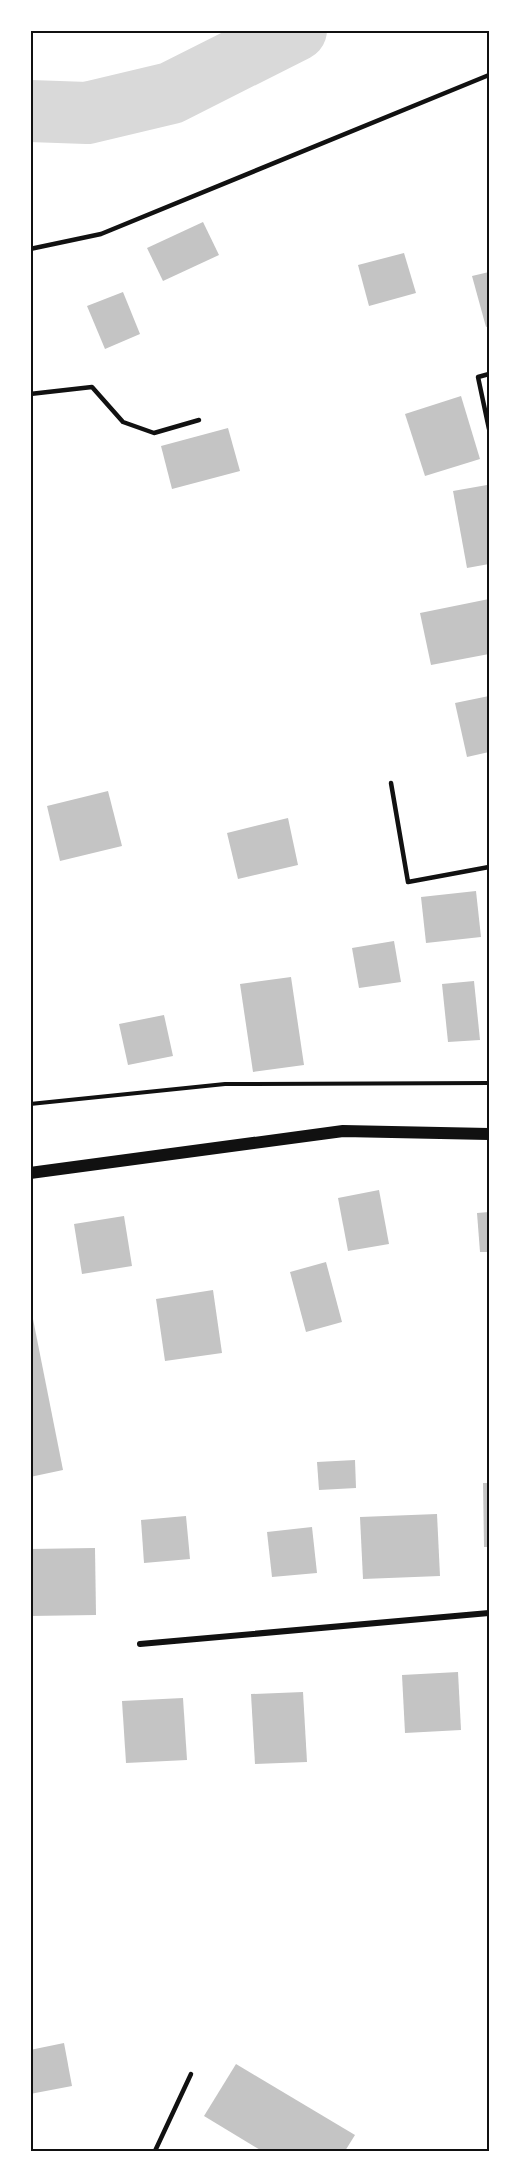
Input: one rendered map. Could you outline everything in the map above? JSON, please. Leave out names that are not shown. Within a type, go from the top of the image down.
[{"type":"main road","points":[[30,1173],[343,1131],[489,1134]]},
{"type":"street","points":[[140,1644],[489,1613]]},
{"type":"lane","points":[[30,249],[101,234],[489,75]]},
{"type":"lane","points":[[489,374],[478,377],[489,429]]},
{"type":"lane","points":[[30,394],[92,387],[123,422],[154,433],[199,420]]},
{"type":"lane","points":[[391,783],[408,882],[489,867]]},
{"type":"lane","points":[[155,2151],[191,2074]]},
{"type":"path","points":[[30,1104],[225,1084],[489,1083]]},
{"type":"building","points":[[203,222],[219,255],[163,281],[147,248]]},
{"type":"building","points":[[404,253],[416,293],[369,306],[358,265]]},
{"type":"building","points":[[489,272],[489,326],[486,327],[472,276]]},
{"type":"building","points":[[123,292],[140,334],[105,349],[87,306]]},
{"type":"building","points":[[461,396],[480,459],[425,476],[405,414]]},
{"type":"building","points":[[228,428],[240,471],[172,489],[161,446]]},
{"type":"building","points":[[487,485],[489,564],[467,568],[453,491]]},
{"type":"building","points":[[489,599],[489,654],[431,665],[420,613]]},
{"type":"building","points":[[489,696],[489,752],[467,757],[455,703]]},
{"type":"building","points":[[108,791],[122,846],[60,861],[47,806]]},
{"type":"building","points":[[288,818],[298,865],[238,879],[227,833]]},
{"type":"building","points":[[476,891],[481,937],[426,943],[421,897]]},
{"type":"building","points":[[394,941],[401,982],[359,988],[352,948]]},
{"type":"building","points":[[291,977],[304,1065],[253,1072],[240,984]]},
{"type":"building","points":[[474,981],[480,1040],[448,1042],[442,984]]},
{"type":"building","points":[[164,1015],[173,1056],[128,1065],[119,1024]]},
{"type":"building","points":[[379,1190],[389,1244],[348,1251],[338,1198]]},
{"type":"building","points":[[489,1212],[489,1252],[480,1252],[477,1213]]},
{"type":"building","points":[[124,1216],[132,1266],[82,1274],[74,1224]]},
{"type":"building","points":[[326,1262],[342,1322],[306,1332],[290,1272]]},
{"type":"building","points":[[213,1290],[222,1353],[165,1361],[156,1299]]},
{"type":"building","points":[[30,1304],[63,1470],[30,1477]]},
{"type":"building","points":[[355,1460],[356,1488],[319,1490],[317,1462]]},
{"type":"building","points":[[483,1483],[489,1483],[489,1547],[484,1547]]},
{"type":"building","points":[[437,1514],[440,1576],[363,1579],[360,1517]]},
{"type":"building","points":[[186,1516],[190,1559],[144,1563],[141,1520]]},
{"type":"building","points":[[312,1527],[317,1573],[272,1577],[267,1532]]},
{"type":"building","points":[[95,1548],[96,1615],[30,1616],[30,1549]]},
{"type":"building","points":[[458,1672],[461,1730],[405,1733],[402,1675]]},
{"type":"building","points":[[303,1692],[307,1762],[255,1764],[251,1694]]},
{"type":"building","points":[[183,1698],[187,1760],[126,1763],[122,1701]]},
{"type":"building","points":[[64,2043],[72,2086],[30,2094],[30,2050]]},
{"type":"building","points":[[236,2064],[355,2135],[345,2151],[262,2151],[204,2116]]},
{"type":"waterway","points":[[30,111],[87,113],[171,93],[296,30]]}]
